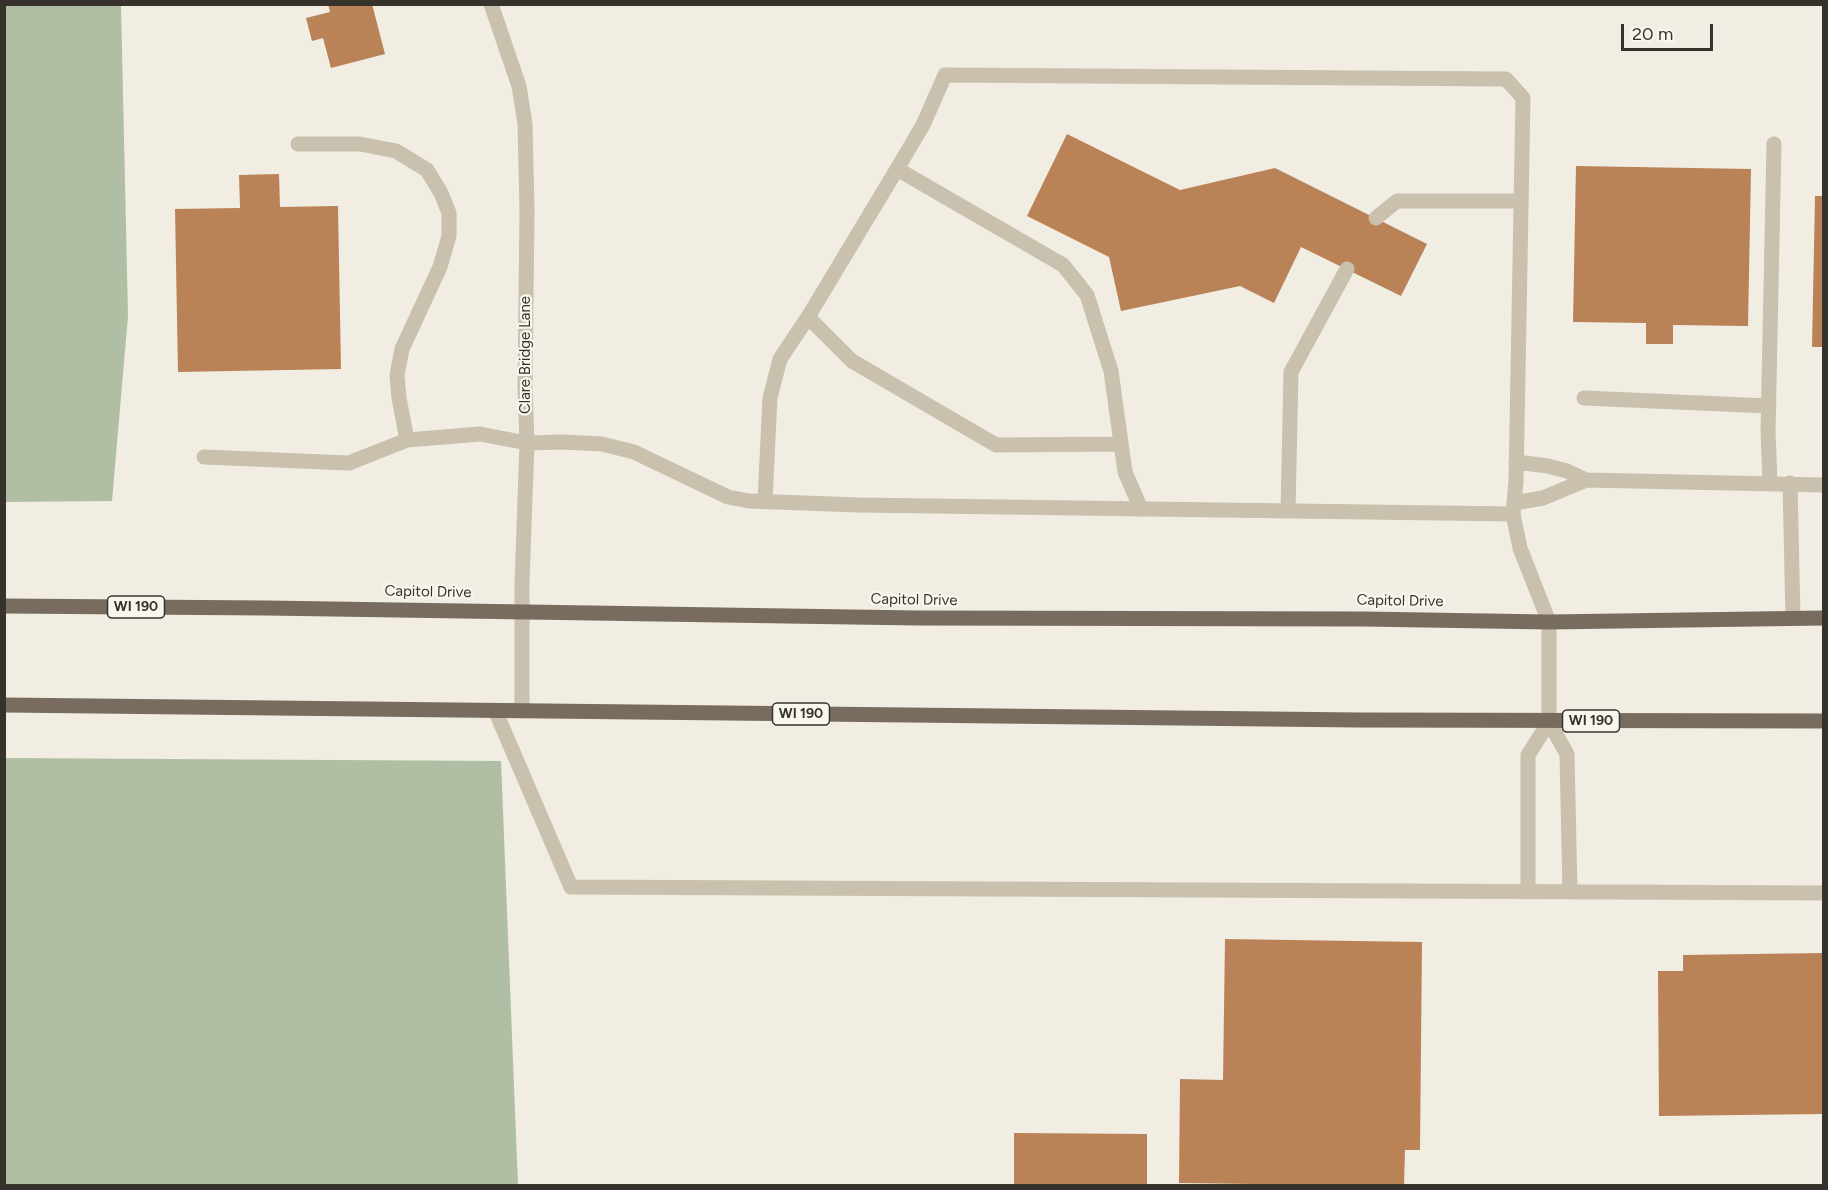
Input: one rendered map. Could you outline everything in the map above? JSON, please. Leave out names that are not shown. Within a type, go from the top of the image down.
[{"type":"main road","name":"Capitol Drive","points":[[4,606],[523,611],[918,618],[1363,619],[1550,622],[1824,618]]},
{"type":"main road","name":"WI 190","points":[[4,705],[1549,722],[1824,721]]},
{"type":"street","name":"Clare Bridge Lane","points":[[491,4],[519,86],[525,124],[527,443],[522,711]]},
{"type":"street","points":[[765,501],[770,398],[780,359],[808,317],[923,125],[945,75],[1506,79],[1523,98],[1514,508],[1520,548],[1550,622],[1549,722],[1567,754],[1570,892]]},
{"type":"street","points":[[298,144],[360,144],[396,151],[427,170],[441,193],[448,213],[448,236],[440,267],[402,349],[397,375],[407,440]]},
{"type":"street","points":[[1770,483],[1769,406],[1774,144]]},
{"type":"street","points":[[897,169],[1063,265],[1087,295],[1111,371],[1125,472],[1141,509]]},
{"type":"street","points":[[1376,218],[1397,201],[1520,201]]},
{"type":"street","points":[[1288,511],[1291,372],[1347,269]]},
{"type":"street","points":[[808,317],[852,361],[996,445],[1121,444]]},
{"type":"street","points":[[1584,398],[1769,406]]},
{"type":"street","points":[[204,457],[349,463],[407,440],[480,434],[527,443],[602,444],[643,456],[729,497],[858,505],[1288,511],[1514,508],[1586,480],[1824,485]]},
{"type":"street","points":[[1516,462],[1548,466],[1567,471],[1586,480]]},
{"type":"street","points":[[1790,483],[1793,618]]},
{"type":"street","points":[[495,710],[572,887],[1824,893]]},
{"type":"street","points":[[1528,892],[1527,755],[1549,722]]},
{"type":"green space","points":[[4,5],[121,5],[128,316],[112,501],[5,502]]},
{"type":"green space","points":[[5,758],[501,761],[518,1185],[5,1185]]},
{"type":"building","points":[[328,4],[372,4],[385,54],[331,68],[323,38],[312,41],[306,18],[330,12]]},
{"type":"building","points":[[1067,134],[1180,190],[1275,168],[1427,244],[1401,296],[1301,247],[1274,303],[1240,286],[1121,311],[1109,257],[1027,216]]},
{"type":"building","points":[[1576,166],[1751,169],[1748,326],[1673,325],[1673,344],[1646,344],[1646,323],[1573,322]]},
{"type":"building","points":[[279,174],[280,207],[338,206],[341,369],[178,372],[175,209],[240,208],[239,175]]},
{"type":"building","points":[[1815,196],[1824,196],[1824,347],[1812,347]]},
{"type":"building","points":[[1225,939],[1422,942],[1420,1150],[1405,1150],[1404,1186],[1179,1183],[1180,1079],[1223,1080]]},
{"type":"building","points":[[1824,953],[1824,1114],[1659,1116],[1658,971],[1683,971],[1683,955]]},
{"type":"building","points":[[1014,1133],[1147,1134],[1147,1186],[1014,1186]]}]
